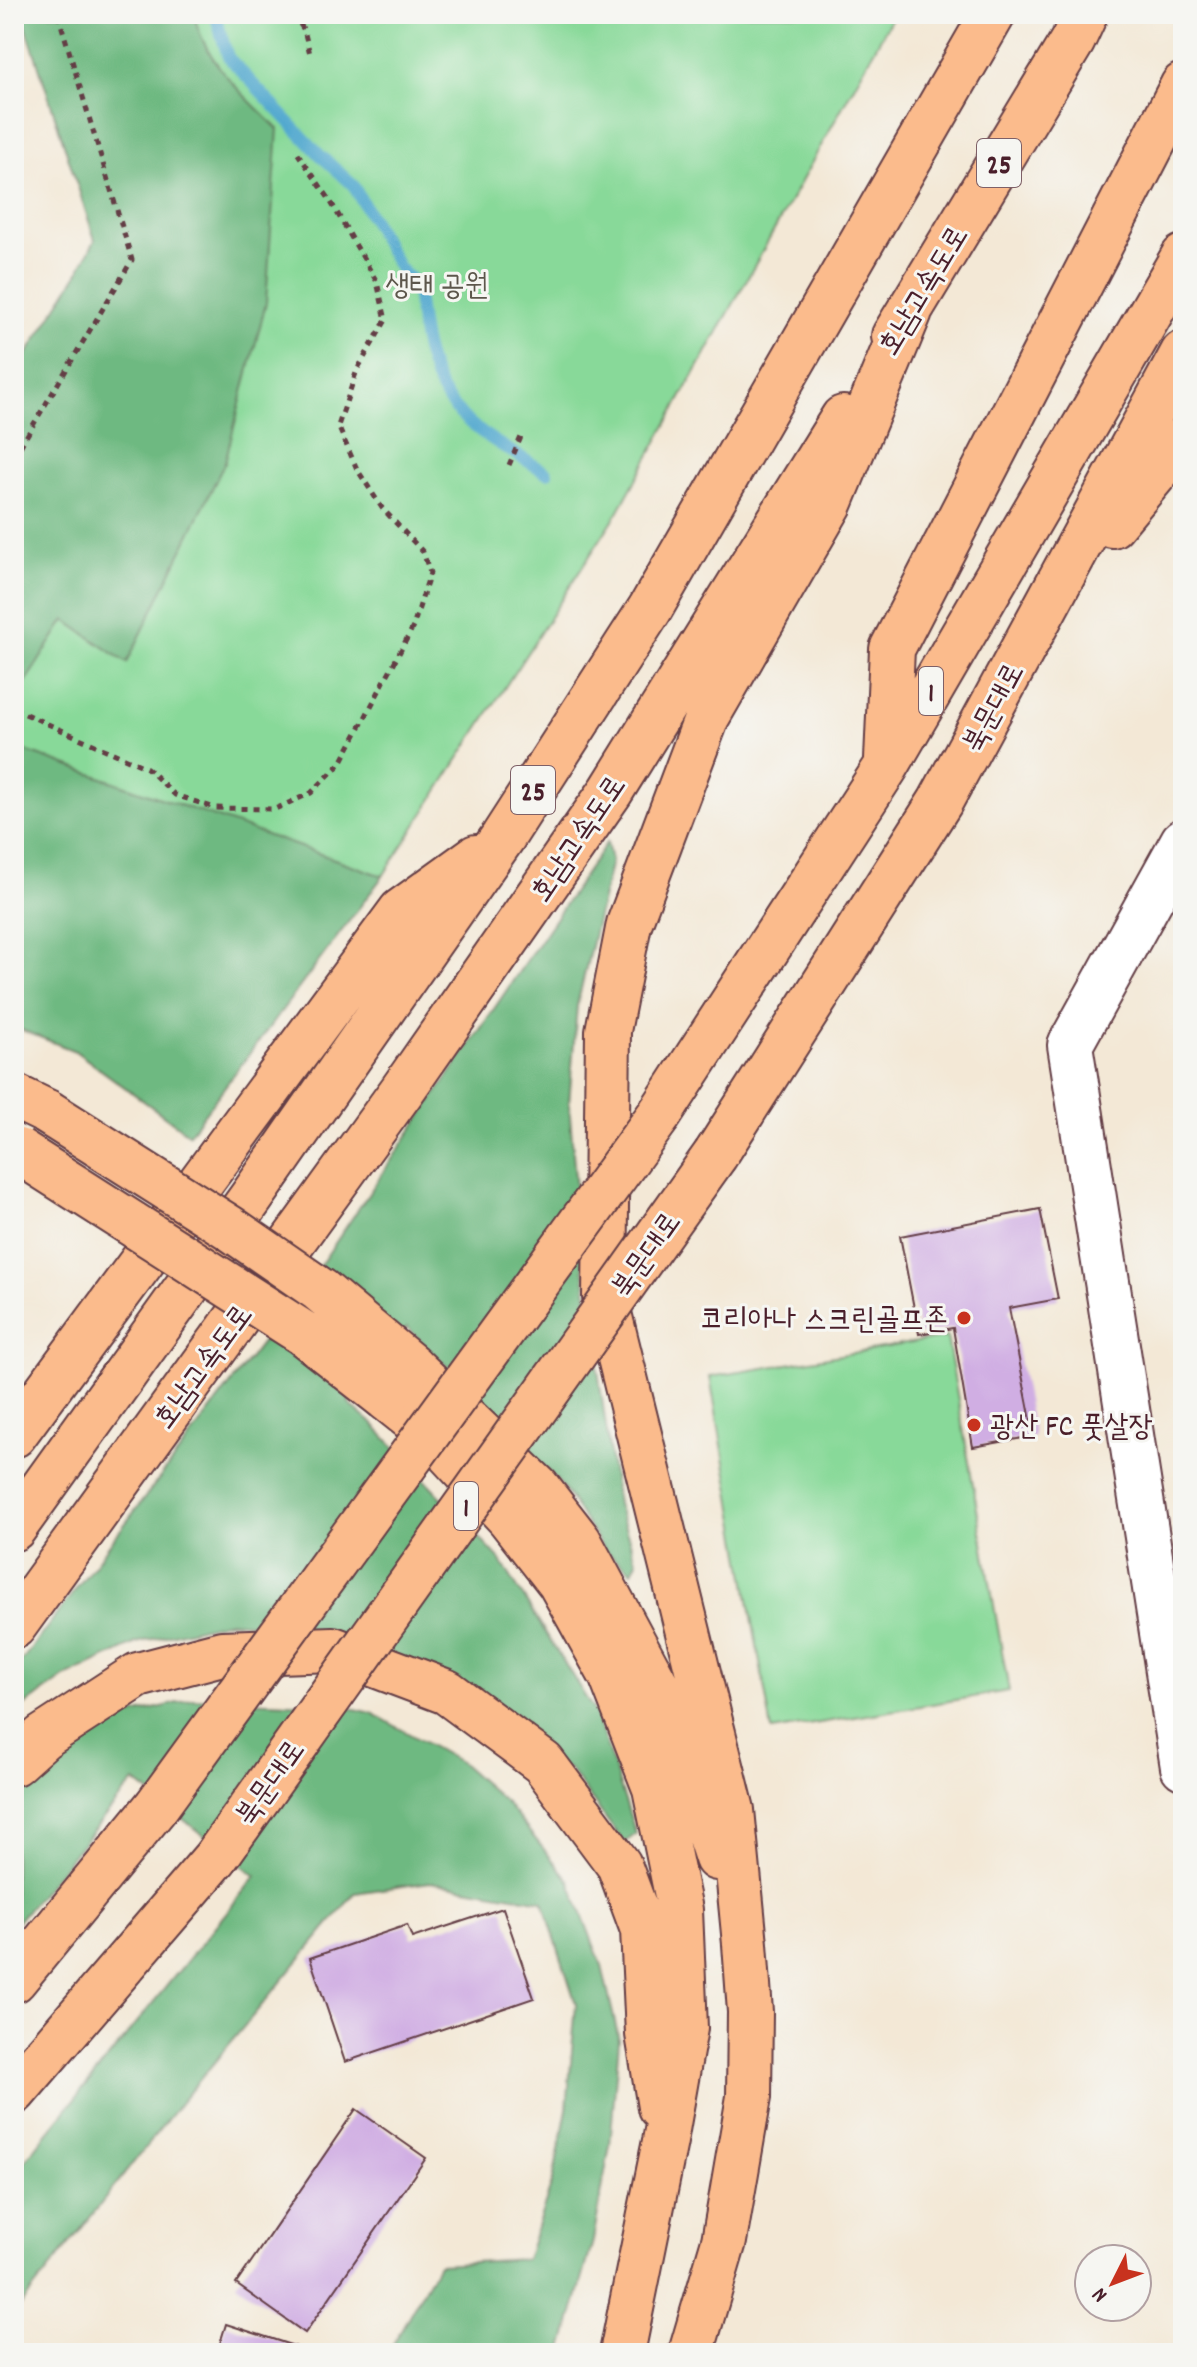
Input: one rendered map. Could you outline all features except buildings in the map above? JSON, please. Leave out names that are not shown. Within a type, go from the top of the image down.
[{"type":"main road","name":"호남고속도로","points":[[14,1528],[251,1198],[503,837],[650,609],[993,14]]},
{"type":"main road","name":"호남고속도로","points":[[14,1626],[401,1092],[611,791],[910,311],[1073,40],[1085,14]]},
{"type":"main road","points":[[886,767],[892,649],[1183,85]]},
{"type":"main road","name":"북문대로","points":[[14,1980],[156,1807],[660,1114],[886,767],[1183,257]]},
{"type":"main road","points":[[691,2353],[724,2241],[749,2097],[750,2012],[732,1810],[605,1297],[608,1031],[629,924],[707,717],[830,504],[910,311]]},
{"type":"main road","name":"북문대로","points":[[14,2092],[216,1857],[716,1154],[940,802],[1183,353]]},
{"type":"main road","points":[[940,802],[1104,534],[1183,440]]},
{"type":"main road","points":[[14,1435],[401,911],[503,837]]},
{"type":"main road","points":[[30,1104],[230,1228],[320,1290],[398,1382],[440,1444],[509,1518],[560,1583],[611,1675],[655,1788],[680,1910],[685,2028],[622,2353]]},
{"type":"main road","points":[[16,1150],[303,1333],[398,1382],[537,1487],[579,1541],[665,1701],[745,1944]]},
{"type":"main road","points":[[14,1763],[43,1737],[138,1675],[222,1653],[333,1649],[447,1692],[543,1763],[619,1865],[643,1930],[648,2034],[665,2141]]},
{"type":"street","points":[[1183,841],[1070,1045],[1183,1767]]},
{"type":"path","points":[[14,457],[132,260],[58,14]]},
{"type":"path","points":[[293,14],[304,30],[310,54]]},
{"type":"path","points":[[14,709],[147,768],[175,795],[215,808],[275,809],[311,793],[341,763],[413,627],[430,573],[423,552],[382,508],[357,469],[338,426],[357,370],[386,320],[377,282],[328,197],[296,151]]},
{"type":"path","points":[[509,465],[521,437]]},
{"type":"green space","points":[[22,14],[194,14],[199,31],[216,63],[278,129],[266,303],[225,462],[127,663],[65,620],[14,700],[14,375],[77,275],[95,240]]},
{"type":"green space","name":"생태 공원","points":[[92,14],[894,14],[618,512],[383,876],[14,747],[14,601],[166,278]]},
{"type":"green space","points":[[14,747],[383,876],[189,1134],[75,1051],[14,1027]]},
{"type":"green space","points":[[607,842],[611,861],[577,1006],[569,1103],[581,1251],[617,1504],[637,1562],[632,1571],[605,1551],[561,1485],[407,1327],[348,1403],[372,1423],[501,1561],[596,1714],[636,1834],[624,1843],[569,1769],[309,1628],[229,1621],[136,1643],[65,1677],[14,1713],[14,1671],[321,1264]]},
{"type":"green space","points":[[947,1337],[1009,1691],[772,1731],[710,1377]]},
{"type":"green space","points":[[193,1699],[338,1705],[372,1713],[461,1763],[506,1803],[569,1880],[602,1966],[619,2040],[610,2145],[593,2241],[562,2353],[388,2353],[438,2264],[526,2259],[553,2180],[567,2109],[576,2004],[543,1901],[430,1882],[355,1893],[182,2101],[14,2314],[14,2174],[256,1876],[134,1781],[14,1926],[14,1796],[73,1745],[134,1714]]},
{"type":"waterway","points":[[215,14],[228,57],[321,156],[353,185],[399,268],[416,284],[426,350],[434,375],[449,401],[473,426],[547,473]]},
{"type":"place","name":"코리아나 스크린골프존","points":[[964,1318]]},
{"type":"place","name":"광산 FC 풋살장","points":[[974,1425]]}]
